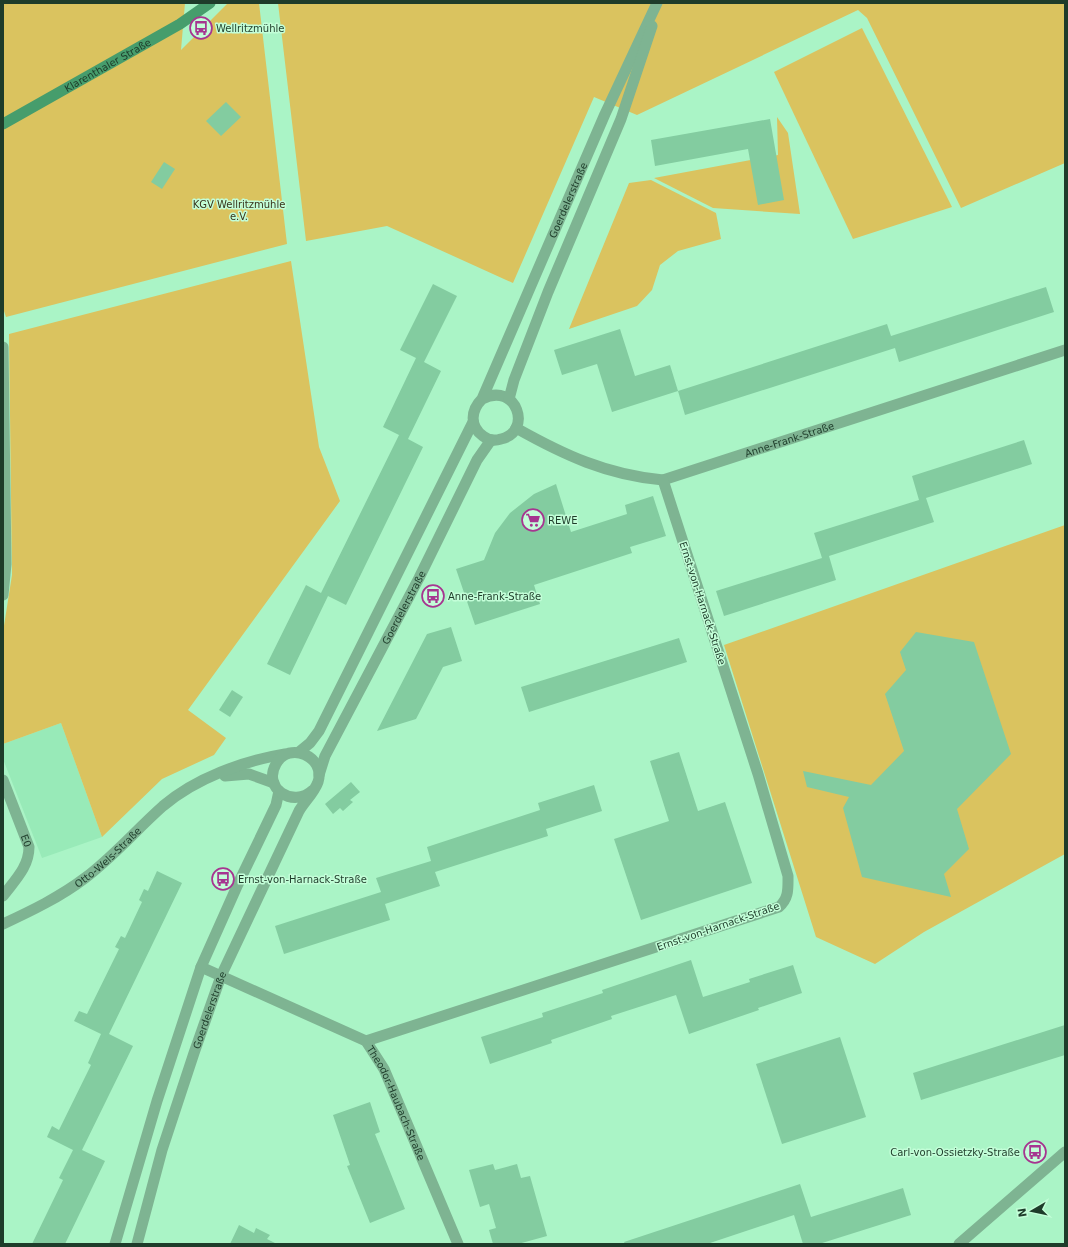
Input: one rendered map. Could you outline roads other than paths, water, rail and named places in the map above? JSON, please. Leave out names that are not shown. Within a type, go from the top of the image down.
[{"type":"main road","name":"Klarenthaler Straße","points":[[3,124],[180,24],[210,3]]},
{"type":"street","name":"Goerdelerstraße","points":[[509,399],[514,380],[548,292],[621,119],[658,3]]},
{"type":"street","name":"Goerdelerstraße","points":[[299,752],[310,743],[319,731],[473,422],[474,409],[482,399],[605,114],[658,3]]},
{"type":"street","points":[[3,347],[6,564],[3,595]]},
{"type":"street","name":"Anne-Frank-Straße","points":[[516,428],[584,462],[635,477],[662,480],[1065,350]]},
{"type":"street","points":[[473,422],[480,434],[491,440],[505,438],[516,428],[518,415],[514,403],[509,399],[496,394],[482,399]]},
{"type":"street","name":"Goerdelerstraße","points":[[137,1244],[162,1150],[221,976],[299,811],[313,790],[325,756],[419,578],[477,460],[491,440]]},
{"type":"street","name":"Ernst-von-Harnack-Straße","points":[[366,1041],[779,907],[786,898],[788,894],[788,876],[758,774],[662,480]]},
{"type":"street","points":[[285,754],[299,752],[307,755],[314,760],[318,767],[319,776]]},
{"type":"street","name":"Goerdelerstraße","points":[[116,1244],[157,1101],[201,967],[238,884],[276,805],[277,787],[273,770],[285,754]]},
{"type":"street","name":"Otto-Wels-Straße","points":[[3,924],[35,909],[85,878],[164,806],[183,792],[239,766],[285,754]]},
{"type":"street","name":"Otto-Wels-Straße","points":[[205,781],[224,776],[250,774],[277,787]]},
{"type":"street","name":"E0","points":[[3,780],[29,846],[29,857],[25,867],[3,896]]},
{"type":"street","points":[[277,787],[293,798],[304,796],[313,790]]},
{"type":"street","name":"Theodor-Haubach-Straße","points":[[201,967],[366,1041],[384,1069],[458,1244]]},
{"type":"street","points":[[959,1244],[1065,1152]]},
{"type":"place","name":"Wellritzmühle","points":[[201,28]]},
{"type":"place","name":"REWE","points":[[533,520]]},
{"type":"place","name":"Anne-Frank-Straße","points":[[433,596]]},
{"type":"place","name":"Ernst-von-Harnack-Straße","points":[[223,879]]},
{"type":"place","name":"Carl-von-Ossietzky-Straße","points":[[1035,1152]]},
{"type":"park label","name":"KGV Wellritzmühle e.V.","points":[[239,210]]}]
